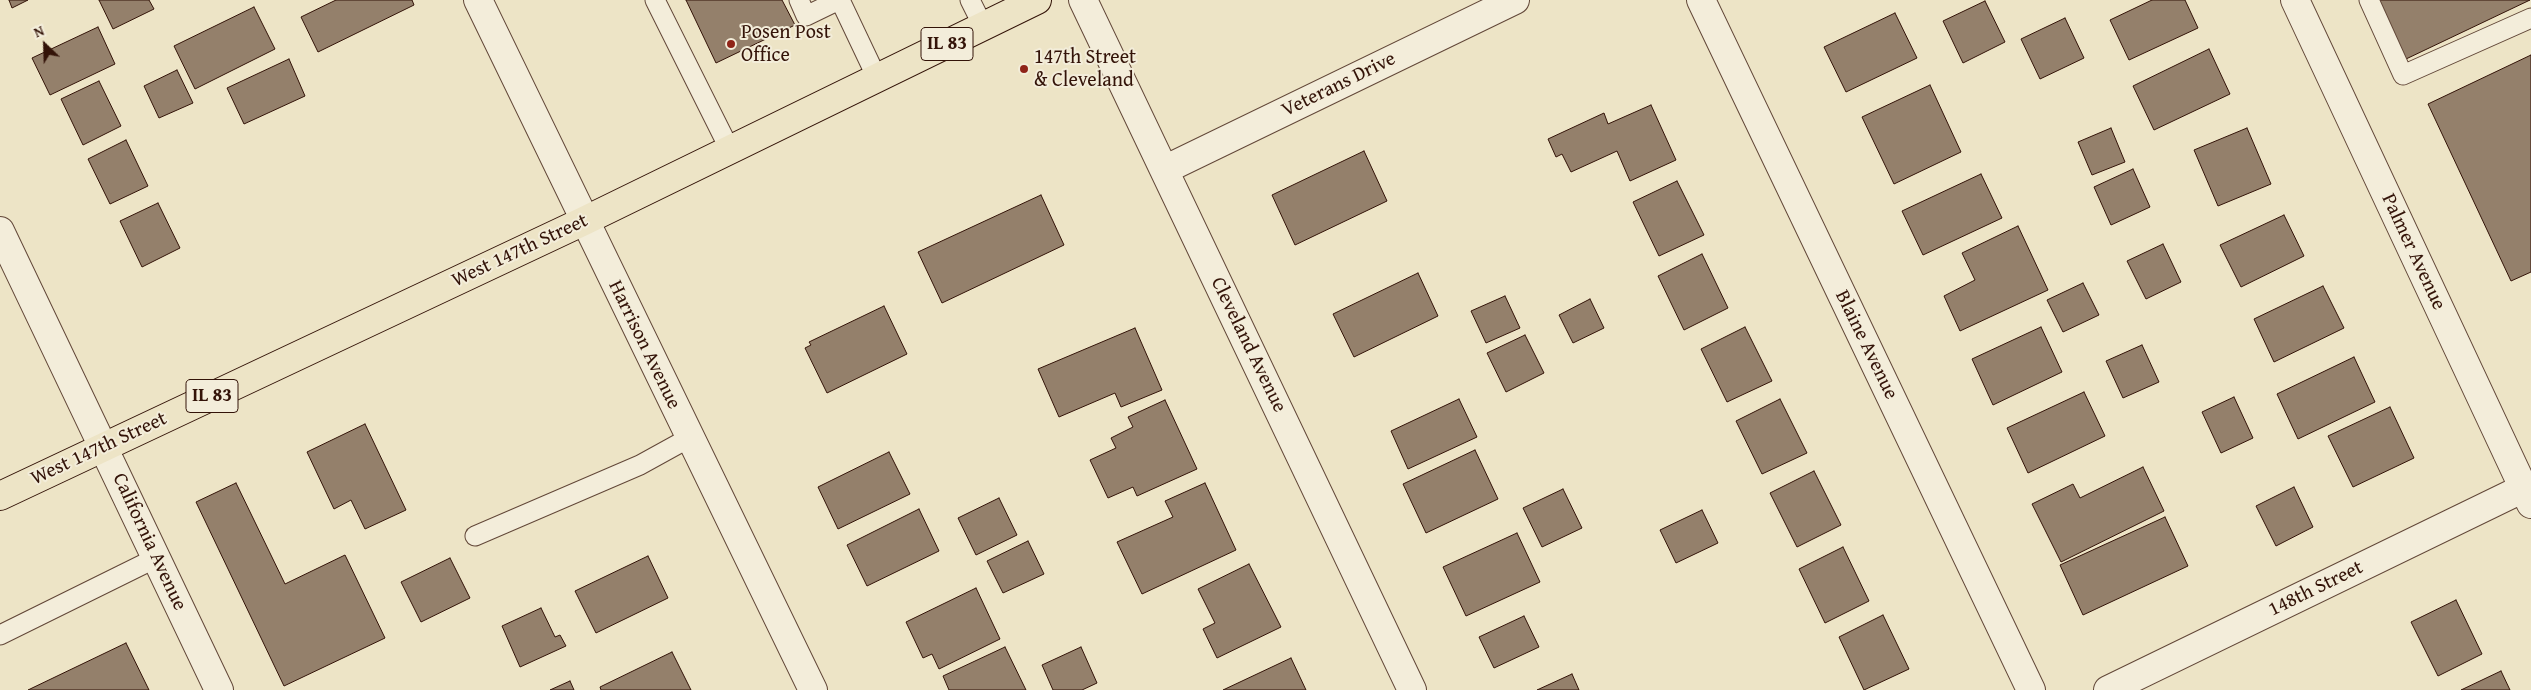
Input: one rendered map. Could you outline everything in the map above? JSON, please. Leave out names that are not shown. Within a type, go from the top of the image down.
[{"type":"main road","name":"West 147th Street","points":[[0,496],[584,221],[1037,0]]},
{"type":"street","name":"Harrison Avenue","points":[[478,0],[813,690]]},
{"type":"street","name":"Cleveland Avenue","points":[[1082,0],[1412,690]]},
{"type":"street","name":"Veterans Drive","points":[[1164,170],[1515,0]]},
{"type":"street","name":"Blaine Avenue","points":[[1701,0],[2031,690]]},
{"type":"street","name":"Palmer Avenue","points":[[2295,0],[2527,496]]},
{"type":"street","name":"California Avenue","points":[[2,239],[104,447],[219,690]]},
{"type":"street","name":"148th Street","points":[[2108,690],[2527,496]]},
{"type":"lane","points":[[655,0],[730,150]]},
{"type":"lane","points":[[799,0],[806,16],[840,0],[877,78]]},
{"type":"lane","points":[[970,0],[983,26]]},
{"type":"lane","points":[[2369,0],[2403,75],[2531,18]]},
{"type":"lane","points":[[475,536],[640,465],[689,438]]},
{"type":"lane","points":[[0,636],[156,558]]},
{"type":"building","points":[[9,0],[28,0],[12,8]]},
{"type":"building","points":[[99,0],[149,0],[154,9],[113,29]]},
{"type":"building","points":[[336,0],[412,0],[414,5],[318,52],[301,17]]},
{"type":"building","name":"Posen Post Office","points":[[686,0],[782,0],[795,25],[716,63]]},
{"type":"building","points":[[2152,0],[2185,0],[2198,28],[2129,60],[2110,20]]},
{"type":"building","points":[[2379,0],[2530,0],[2406,59]]},
{"type":"building","points":[[1985,1],[2005,42],[1963,63],[1943,21]]},
{"type":"building","points":[[254,7],[275,49],[195,89],[174,46]]},
{"type":"building","points":[[1895,13],[1917,58],[1846,92],[1824,47]]},
{"type":"building","points":[[2065,18],[2084,58],[2040,79],[2021,39]]},
{"type":"building","points":[[98,27],[115,64],[50,95],[32,58]]},
{"type":"building","points":[[2209,49],[2230,94],[2154,130],[2133,86]]},
{"type":"building","points":[[2531,55],[2531,272],[2511,281],[2428,104]]},
{"type":"building","points":[[289,59],[305,96],[244,124],[227,88]]},
{"type":"building","points":[[177,70],[193,103],[159,118],[144,86]]},
{"type":"building","points":[[99,81],[121,126],[83,145],[61,99]]},
{"type":"building","points":[[1930,85],[1961,152],[1894,184],[1862,117]]},
{"type":"building","points":[[1651,105],[1676,160],[1630,181],[1617,151],[1571,172],[1562,154],[1556,157],[1548,139],[1604,113],[1608,124]]},
{"type":"building","points":[[2111,128],[2125,162],[2092,175],[2078,142]]},
{"type":"building","points":[[2247,128],[2271,184],[2218,206],[2194,150]]},
{"type":"building","points":[[126,140],[148,186],[110,204],[88,159]]},
{"type":"building","points":[[1364,151],[1387,201],[1295,245],[1272,195]]},
{"type":"building","points":[[2133,169],[2150,207],[2111,225],[2094,187]]},
{"type":"building","points":[[1981,174],[2002,218],[1923,255],[1902,211]]},
{"type":"building","points":[[1677,181],[1704,235],[1659,256],[1633,202]]},
{"type":"building","points":[[1041,195],[1064,245],[942,303],[918,252]]},
{"type":"building","points":[[158,203],[180,248],[142,267],[120,221]]},
{"type":"building","points":[[2284,215],[2304,256],[2241,287],[2220,245]]},
{"type":"building","points":[[2018,226],[2048,290],[1960,331],[1944,296],[1975,280],[1962,253]]},
{"type":"building","points":[[2163,244],[2181,282],[2146,299],[2127,261]]},
{"type":"building","points":[[1702,254],[1728,308],[1684,330],[1658,276]]},
{"type":"building","points":[[1418,273],[1438,316],[1354,357],[1333,314]]},
{"type":"building","points":[[2083,283],[2099,315],[2063,332],[2047,300]]},
{"type":"building","points":[[2323,286],[2344,328],[2274,362],[2254,319]]},
{"type":"building","points":[[1505,296],[1520,328],[1486,343],[1471,311]]},
{"type":"building","points":[[1590,299],[1604,328],[1573,343],[1559,315]]},
{"type":"building","points":[[884,306],[907,354],[827,393],[805,348],[811,345],[809,342]]},
{"type":"building","points":[[1745,327],[1772,381],[1727,402],[1701,349]]},
{"type":"building","points":[[2041,327],[2062,372],[1993,405],[1972,359]]},
{"type":"building","points":[[1135,328],[1162,390],[1121,407],[1115,393],[1059,417],[1038,369]]},
{"type":"building","points":[[1525,335],[1544,373],[1506,392],[1487,353]]},
{"type":"building","points":[[2142,345],[2159,382],[2123,398],[2106,361]]},
{"type":"building","points":[[2354,357],[2375,402],[2298,439],[2277,394]]},
{"type":"building","points":[[2084,392],[2105,436],[2028,473],[2007,428]]},
{"type":"building","points":[[2234,397],[2253,438],[2221,453],[2202,412]]},
{"type":"building","points":[[1459,399],[1477,437],[1408,469],[1391,431]]},
{"type":"building","points":[[1780,399],[1807,453],[1762,474],[1736,421]]},
{"type":"building","points":[[1165,400],[1197,469],[1137,496],[1133,487],[1108,498],[1090,460],[1116,448],[1111,438],[1133,427],[1128,417]]},
{"type":"building","points":[[2390,407],[2414,458],[2353,487],[2328,436]]},
{"type":"building","points":[[365,424],[406,510],[365,529],[351,500],[334,509],[307,452]]},
{"type":"building","points":[[1475,450],[1498,499],[1426,533],[1403,484]]},
{"type":"building","points":[[889,452],[910,494],[838,529],[818,487]]},
{"type":"building","points":[[2143,467],[2164,511],[2061,562],[2032,504],[2073,484],[2080,498]]},
{"type":"building","points":[[1814,471],[1841,525],[1797,547],[1770,493]]},
{"type":"building","points":[[236,483],[285,584],[345,555],[385,638],[284,686],[196,502]]},
{"type":"building","points":[[1205,483],[1236,550],[1142,594],[1117,542],[1173,517],[1165,501]]},
{"type":"building","points":[[2294,487],[2313,527],[2276,546],[2256,506]]},
{"type":"building","points":[[1563,489],[1582,528],[1542,547],[1523,508]]},
{"type":"building","points":[[999,498],[1017,535],[976,555],[958,518]]},
{"type":"building","points":[[919,509],[939,551],[867,586],[847,545]]},
{"type":"building","points":[[1702,510],[1718,543],[1676,563],[1660,530]]},
{"type":"building","points":[[2165,517],[2188,566],[2083,615],[2060,565]]},
{"type":"building","points":[[1517,533],[1540,582],[1466,616],[1443,567]]},
{"type":"building","points":[[1028,541],[1044,574],[1003,593],[987,561]]},
{"type":"building","points":[[1843,547],[1869,601],[1825,623],[1799,569]]},
{"type":"building","points":[[648,556],[668,598],[596,633],[575,591]]},
{"type":"building","points":[[450,558],[470,598],[421,622],[401,582]]},
{"type":"building","points":[[1249,564],[1281,627],[1217,658],[1203,629],[1215,623],[1198,589]]},
{"type":"building","points":[[976,588],[1000,639],[939,669],[932,654],[923,658],[906,622]]},
{"type":"building","points":[[2456,600],[2482,654],[2438,676],[2411,622]]},
{"type":"building","points":[[541,608],[555,637],[560,635],[566,646],[520,667],[502,626]]},
{"type":"building","points":[[1883,615],[1909,669],[1864,690],[1839,637]]},
{"type":"building","points":[[1524,616],[1539,647],[1494,668],[1479,637]]},
{"type":"building","points":[[126,643],[149,690],[28,690]]},
{"type":"building","points":[[1005,647],[1026,690],[949,690],[943,676]]},
{"type":"building","points":[[1081,647],[1097,683],[1082,690],[1053,690],[1042,665]]},
{"type":"building","points":[[672,652],[691,690],[601,690],[600,687]]},
{"type":"building","points":[[1291,658],[1306,690],[1223,690]]},
{"type":"building","points":[[2501,671],[2510,690],[2461,690]]},
{"type":"building","points":[[1572,674],[1579,690],[1537,690]]},
{"type":"building","points":[[570,681],[574,690],[550,690]]},
{"type":"place","name":"Posen Post Office","points":[[731,44]]},
{"type":"place","name":"147th Street & Cleveland","points":[[1024,69]]}]
